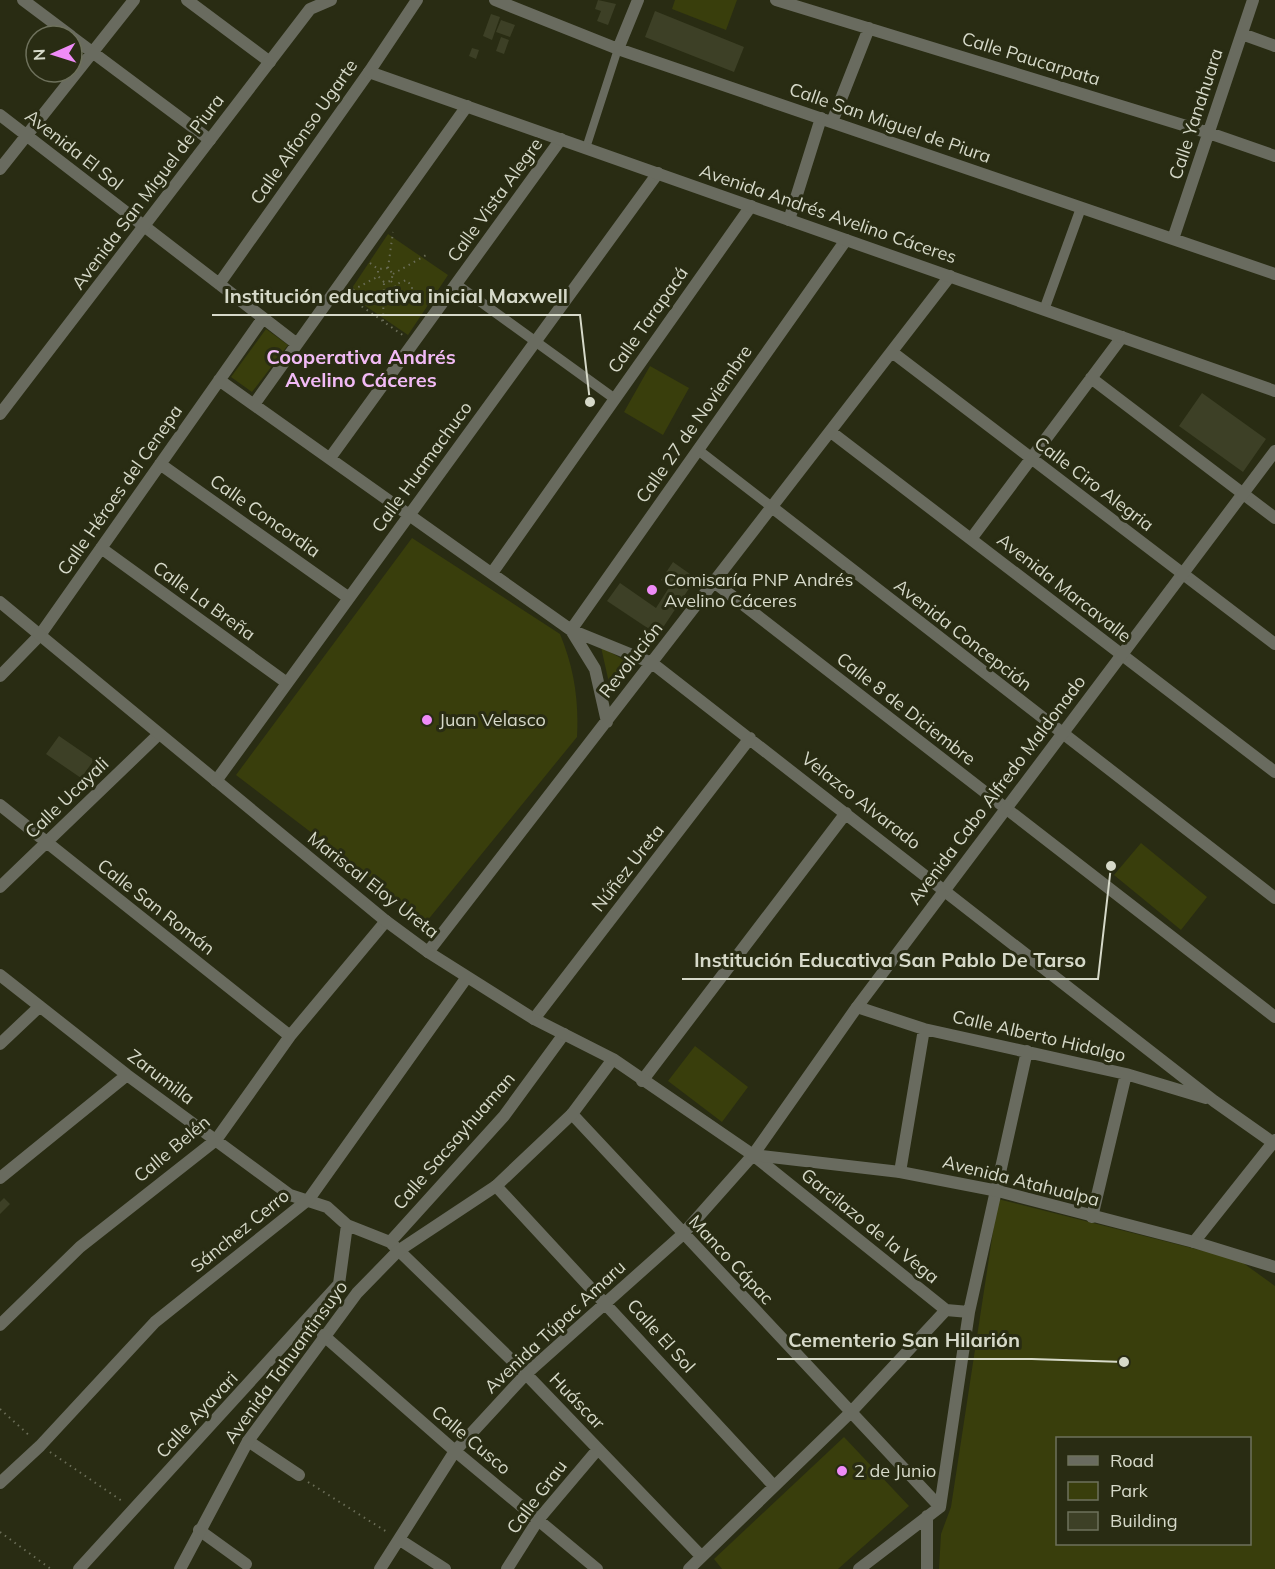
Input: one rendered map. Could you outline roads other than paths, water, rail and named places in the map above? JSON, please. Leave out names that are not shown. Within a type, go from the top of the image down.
[{"type":"street","points":[[23,0],[55,24]]},
{"type":"street","points":[[0,169],[134,0]]},
{"type":"street","points":[[187,0],[270,62]]},
{"type":"street","name":"Avenida San Miguel de Piura","points":[[0,414],[310,9],[331,0]]},
{"type":"street","name":"Calle Alfonso Ugarte","points":[[219,284],[369,72],[417,0]]},
{"type":"street","name":"Calle San Miguel de Piura","points":[[495,0],[618,49],[1275,274]]},
{"type":"street","points":[[618,49],[638,0]]},
{"type":"street","name":"Calle Paucarpata","points":[[776,0],[1209,133],[1275,156]]},
{"type":"street","name":"Calle Yanahuara","points":[[1173,239],[1253,0]]},
{"type":"street","points":[[789,220],[826,120],[868,28]]},
{"type":"street","points":[[1242,34],[1275,45]]},
{"type":"street","points":[[84,46],[210,140]]},
{"type":"street","name":"Avenida Andrés Avelino Cáceres","points":[[369,72],[1275,391]]},
{"type":"street","points":[[255,403],[467,106]]},
{"type":"street","name":"Avenida El Sol","points":[[0,115],[297,344]]},
{"type":"street","name":"Calle Vista Alegre","points":[[330,458],[561,139]]},
{"type":"street","name":"Calle Huamachuco","points":[[216,781],[658,173]]},
{"type":"street","name":"Calle Tarapacá","points":[[492,573],[751,206]]},
{"type":"street","points":[[1044,310],[1081,208]]},
{"type":"street","name":"Calle 27 de Noviembre","points":[[572,630],[846,240]]},
{"type":"street","name":"Revolución","points":[[428,952],[950,276]]},
{"type":"street","points":[[456,284],[615,399]]},
{"type":"street","name":"Calle Héroes del Cenepa","points":[[0,676],[40,635],[263,318]]},
{"type":"street","points":[[970,539],[1122,337]]},
{"type":"street","name":"Calle Ciro Alegria","points":[[892,352],[1275,644]]},
{"type":"street","points":[[1091,378],[1275,518]]},
{"type":"street","points":[[219,380],[255,403],[572,630],[595,669],[607,722]]},
{"type":"street","name":"Avenida Marcavalle","points":[[831,432],[1275,772]]},
{"type":"street","points":[[698,450],[773,508]]},
{"type":"street","name":"Avenida Cabo Alfredo Maldonado","points":[[753,1155],[857,1007],[1275,451]]},
{"type":"street","name":"Calle Concordia","points":[[160,464],[349,598]]},
{"type":"street","name":"Avenida Concepción","points":[[773,508],[1062,735],[1275,898]]},
{"type":"street","name":"Calle La Breña","points":[[101,548],[287,683]]},
{"type":"street","name":"Calle 8 de Diciembre","points":[[714,582],[1275,1017]]},
{"type":"street","name":"Mariscal Eloy Ureta","points":[[0,602],[158,735],[386,921],[428,952],[534,1019],[613,1059],[753,1155]]},
{"type":"street","name":"Velazco Alvarado","points":[[572,630],[652,663],[945,889],[1214,1101],[1274,1142]]},
{"type":"street","name":"Calle Ucayali","points":[[0,887],[158,735]]},
{"type":"street","name":"Núñez Ureta","points":[[534,1019],[750,738]]},
{"type":"street","name":"Calle San Román","points":[[0,805],[290,1036]]},
{"type":"street","points":[[642,1081],[846,813]]},
{"type":"street","name":"Calle Belén","points":[[0,1325],[80,1247],[216,1140],[290,1036],[386,921]]},
{"type":"street","name":"Zarumilla","points":[[0,975],[127,1075],[290,1195],[309,1199],[327,1207],[347,1226],[394,1246]]},
{"type":"street","name":"Sánchez Cerro","points":[[0,1483],[40,1446],[155,1322],[309,1199],[467,977]]},
{"type":"street","points":[[0,1044],[39,1007]]},
{"type":"street","name":"Calle Alberto Hidalgo","points":[[857,1007],[924,1029],[1126,1074],[1214,1101]]},
{"type":"street","points":[[900,1172],[924,1029]]},
{"type":"street","name":"Calle Sacsayhuaman","points":[[394,1246],[504,1116],[564,1034]]},
{"type":"street","points":[[859,1569],[940,1507],[969,1312],[998,1191],[1027,1051]]},
{"type":"street","name":"Avenida Tahuantinsuyo","points":[[180,1569],[198,1530],[248,1441],[323,1335],[394,1246],[496,1186],[572,1114],[613,1059]]},
{"type":"street","points":[[1092,1217],[1126,1074]]},
{"type":"street","points":[[0,1178],[127,1075]]},
{"type":"street","name":"Manco Cápac","points":[[572,1114],[682,1235],[940,1507]]},
{"type":"street","points":[[1194,1242],[1274,1142]]},
{"type":"street","name":"Avenida Atahualpa","points":[[753,1155],[900,1172],[998,1191],[1194,1242],[1275,1267]]},
{"type":"street","name":"Avenida Túpac Amaru","points":[[380,1569],[455,1451],[526,1374],[682,1235],[753,1155]]},
{"type":"street","name":"Garcilazo de la Vega","points":[[753,1155],[946,1310]]},
{"type":"street","name":"Calle El Sol","points":[[496,1186],[772,1485]]},
{"type":"street","points":[[347,1226],[339,1284],[357,1293]]},
{"type":"street","name":"Huáscar","points":[[394,1246],[526,1374],[700,1556]]},
{"type":"street","name":"Calle Ayavari","points":[[80,1569],[339,1284]]},
{"type":"street","points":[[689,1569],[772,1485],[851,1412],[946,1310],[969,1312]]},
{"type":"street","name":"Calle Cusco","points":[[323,1335],[455,1451],[597,1569]]},
{"type":"street","points":[[248,1441],[298,1475]]},
{"type":"street","name":"Calle Grau","points":[[507,1569],[538,1520],[598,1449]]},
{"type":"street","points":[[927,1516],[927,1569]]},
{"type":"street","points":[[198,1530],[246,1564]]},
{"type":"street","points":[[400,1540],[445,1569]]},
{"type":"lane","points":[[586,148],[618,49]]},
{"type":"place","name":"Institución educativa inicial Maxwell","points":[[590,402]]},
{"type":"place","name":"Comisaría PNP Andrés Avelino Cáceres","points":[[652,590]]},
{"type":"place","name":"Juan Velasco","points":[[427,720]]},
{"type":"place","name":"Institución Educativa San Pablo De Tarso","points":[[1111,866]]},
{"type":"place","name":"Cementerio San Hilarión","points":[[1124,1362]]},
{"type":"place","name":"2 de Junio","points":[[842,1471]]},
{"type":"district","name":"Cooperativa Andrés Avelino Cáceres","points":[[361,368]]}]
